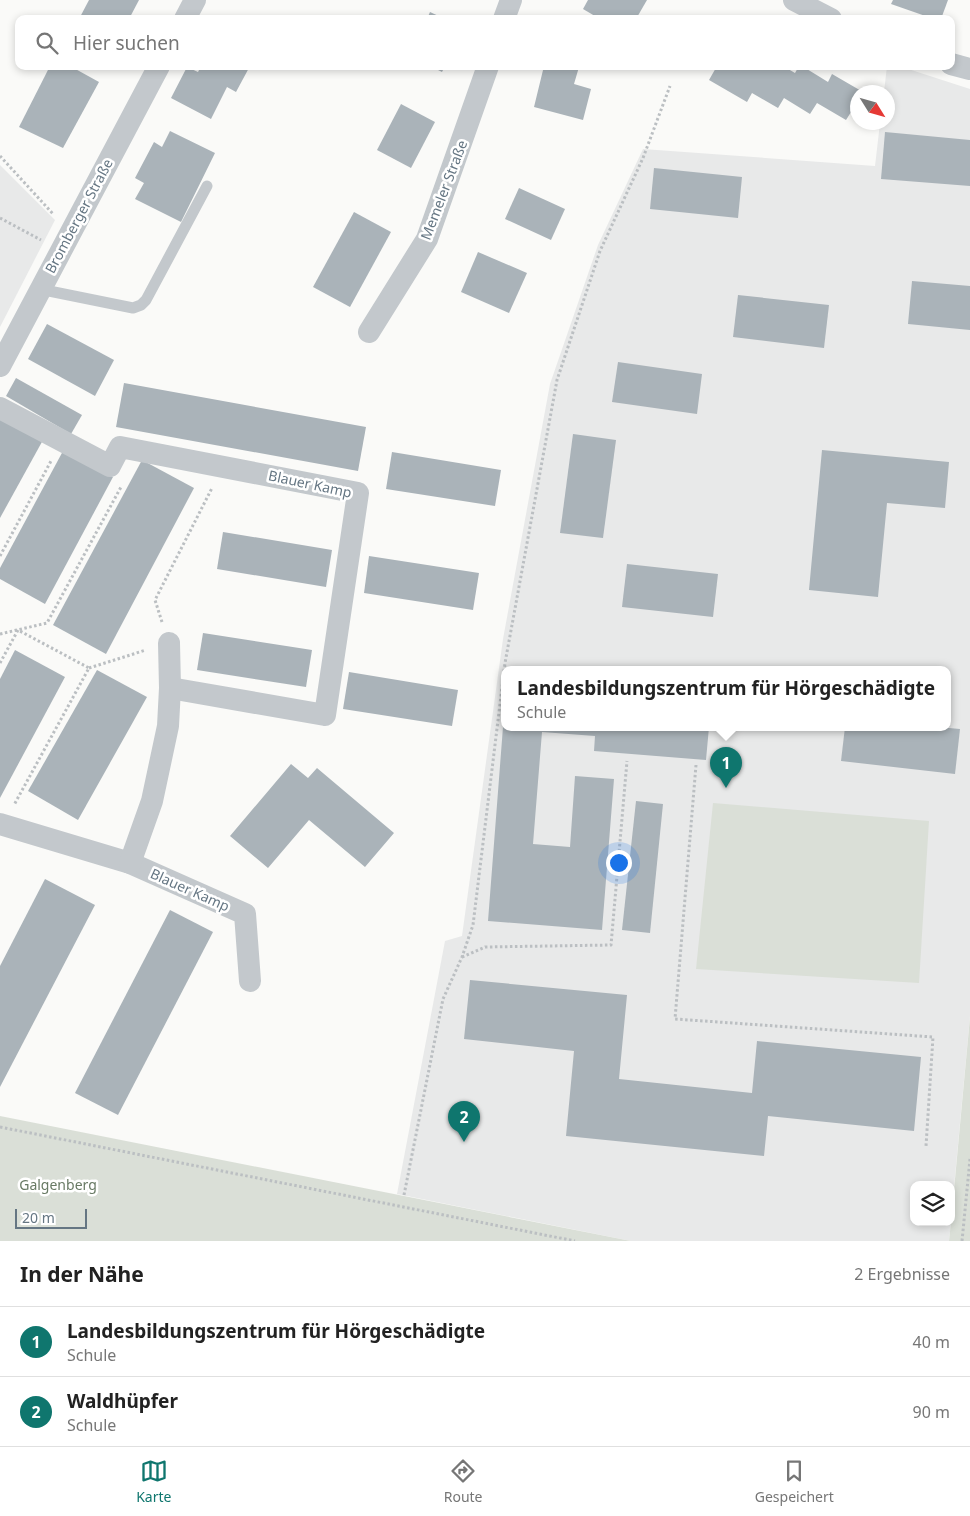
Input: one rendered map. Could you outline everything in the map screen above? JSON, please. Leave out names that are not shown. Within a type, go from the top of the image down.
[{"type":"street","points":[[187,15],[195,0]]},
{"type":"street","points":[[505,15],[511,0]]},
{"type":"street","points":[[794,0],[823,15]]},
{"type":"street","points":[[955,65],[970,69]]},
{"type":"street","name":"Bromberger Straße","points":[[0,366],[157,70]]},
{"type":"street","name":"Memeler Straße","points":[[369,332],[427,239],[487,70]]},
{"type":"street","name":"Blauer Kamp","points":[[0,408],[110,466],[120,447],[358,493],[325,715],[170,688]]},
{"type":"street","points":[[130,864],[152,801],[168,726],[170,688],[169,643]]},
{"type":"street","name":"Blauer Kamp","points":[[2,825],[130,864],[245,914],[250,980]]},
{"type":"lane","points":[[42,287],[48,290],[133,308],[141,305],[146,300],[207,186]]},
{"type":"path","points":[[505,666],[557,380],[600,251],[643,158],[670,86]]},
{"type":"path","points":[[0,156],[66,240]]},
{"type":"path","points":[[0,218],[66,240]]},
{"type":"path","points":[[0,556],[62,440]]},
{"type":"path","points":[[2,825],[89,668],[169,643],[155,600],[223,467]]},
{"type":"path","points":[[0,634],[47,623],[122,485]]},
{"type":"path","points":[[18,630],[89,668]]},
{"type":"path","points":[[0,663],[18,630]]},
{"type":"path","points":[[404,1195],[443,999],[462,957],[473,925],[501,696]]},
{"type":"path","points":[[462,957],[485,947],[611,944],[627,761]]},
{"type":"path","points":[[696,765],[675,1019],[933,1038],[926,1146]]},
{"type":"path","points":[[0,1127],[575,1241]]},
{"type":"path","points":[[962,1241],[970,1159]]},
{"type":"shaded area","points":[[887,70],[911,70],[970,89],[970,1016],[955,1181],[910,1181],[910,1226],[951,1226],[949,1241],[631,1241],[397,1194],[445,941],[462,936],[503,639],[550,384],[598,245],[643,149],[875,166],[879,130],[895,130],[895,85],[885,85]]},
{"type":"shaded area","points":[[0,165],[55,220],[0,327]]},
{"type":"green space","points":[[713,803],[929,821],[919,983],[696,969]]},
{"type":"green space","points":[[970,1017],[970,1241],[949,1241],[951,1226],[955,1226],[955,1181]]},
{"type":"green space","name":"Galgenberg","points":[[0,1116],[631,1241],[0,1241]]},
{"type":"building","points":[[89,0],[139,0],[131,15],[81,15]]},
{"type":"building","points":[[588,0],[647,0],[638,15],[593,15],[583,9]]},
{"type":"building","points":[[893,0],[948,0],[942,15],[923,15],[891,4]]},
{"type":"building","points":[[48,70],[77,70],[99,82],[63,148],[19,127]]},
{"type":"building","points":[[185,70],[198,72],[199,70],[248,70],[236,92],[227,87],[211,119],[171,98]]},
{"type":"building","points":[[543,70],[578,70],[574,84],[591,89],[583,120],[534,107]]},
{"type":"building","points":[[715,70],[790,70],[795,73],[797,70],[808,70],[828,82],[832,74],[851,85],[850,114],[846,120],[817,103],[810,114],[784,98],[778,108],[752,93],[747,102],[709,80]]},
{"type":"building","points":[[401,104],[435,122],[411,168],[377,150]]},
{"type":"building","points":[[170,131],[215,153],[181,222],[135,199],[144,183],[135,178],[154,142],[162,147]]},
{"type":"building","points":[[885,132],[970,140],[970,186],[881,179]]},
{"type":"building","points":[[654,168],[742,177],[738,218],[650,209]]},
{"type":"building","points":[[519,188],[565,209],[551,240],[505,219]]},
{"type":"building","points":[[354,212],[391,232],[350,307],[313,287]]},
{"type":"building","points":[[478,252],[527,273],[509,313],[461,292]]},
{"type":"building","points":[[912,281],[970,286],[970,330],[908,324]]},
{"type":"building","points":[[738,295],[829,305],[824,348],[733,337]]},
{"type":"building","points":[[47,324],[114,360],[95,396],[28,359]]},
{"type":"building","points":[[618,362],[702,374],[697,414],[612,402]]},
{"type":"building","points":[[16,378],[82,415],[71,434],[6,396]]},
{"type":"building","points":[[124,383],[366,427],[358,471],[116,427]]},
{"type":"building","points":[[0,417],[43,440],[0,518]]},
{"type":"building","points":[[573,434],[616,440],[603,538],[560,533]]},
{"type":"building","points":[[822,450],[949,462],[945,508],[887,503],[878,597],[809,590]]},
{"type":"building","points":[[63,451],[113,477],[45,604],[0,579],[0,568]]},
{"type":"building","points":[[392,452],[501,470],[495,506],[386,489]]},
{"type":"building","points":[[142,460],[194,488],[106,654],[53,625]]},
{"type":"building","points":[[223,532],[332,550],[326,587],[217,569]]},
{"type":"building","points":[[369,556],[479,573],[473,610],[364,593]]},
{"type":"building","points":[[627,564],[718,574],[713,617],[622,607]]},
{"type":"building","points":[[203,633],[312,650],[306,687],[197,670]]},
{"type":"building","points":[[15,650],[65,677],[0,798],[0,679]]},
{"type":"building","points":[[97,670],[147,697],[78,820],[28,791]]},
{"type":"building","points":[[349,672],[458,690],[452,726],[343,709]]},
{"type":"building","points":[[951,728],[960,729],[955,774],[841,761],[845,731],[951,731]]},
{"type":"building","points":[[503,731],[709,731],[706,760],[594,751],[595,736],[542,732],[533,844],[570,847],[575,776],[614,779],[602,930],[488,921]]},
{"type":"building","points":[[291,764],[308,778],[317,768],[394,833],[365,867],[309,820],[268,868],[230,836]]},
{"type":"building","points":[[636,801],[663,804],[650,933],[622,930]]},
{"type":"building","points":[[45,879],[95,905],[0,1087],[0,966]]},
{"type":"building","points":[[170,910],[213,932],[118,1115],[75,1093]]},
{"type":"building","points":[[470,980],[627,995],[619,1079],[752,1093],[757,1041],[921,1057],[914,1131],[768,1116],[764,1156],[566,1136],[574,1051],[464,1039]]},
{"type":"place","name":"Landesbildungszentrum für Hörgeschädigte","points":[[726,788]]},
{"type":"place","name":"Waldhüpfer","points":[[464,1142]]}]
